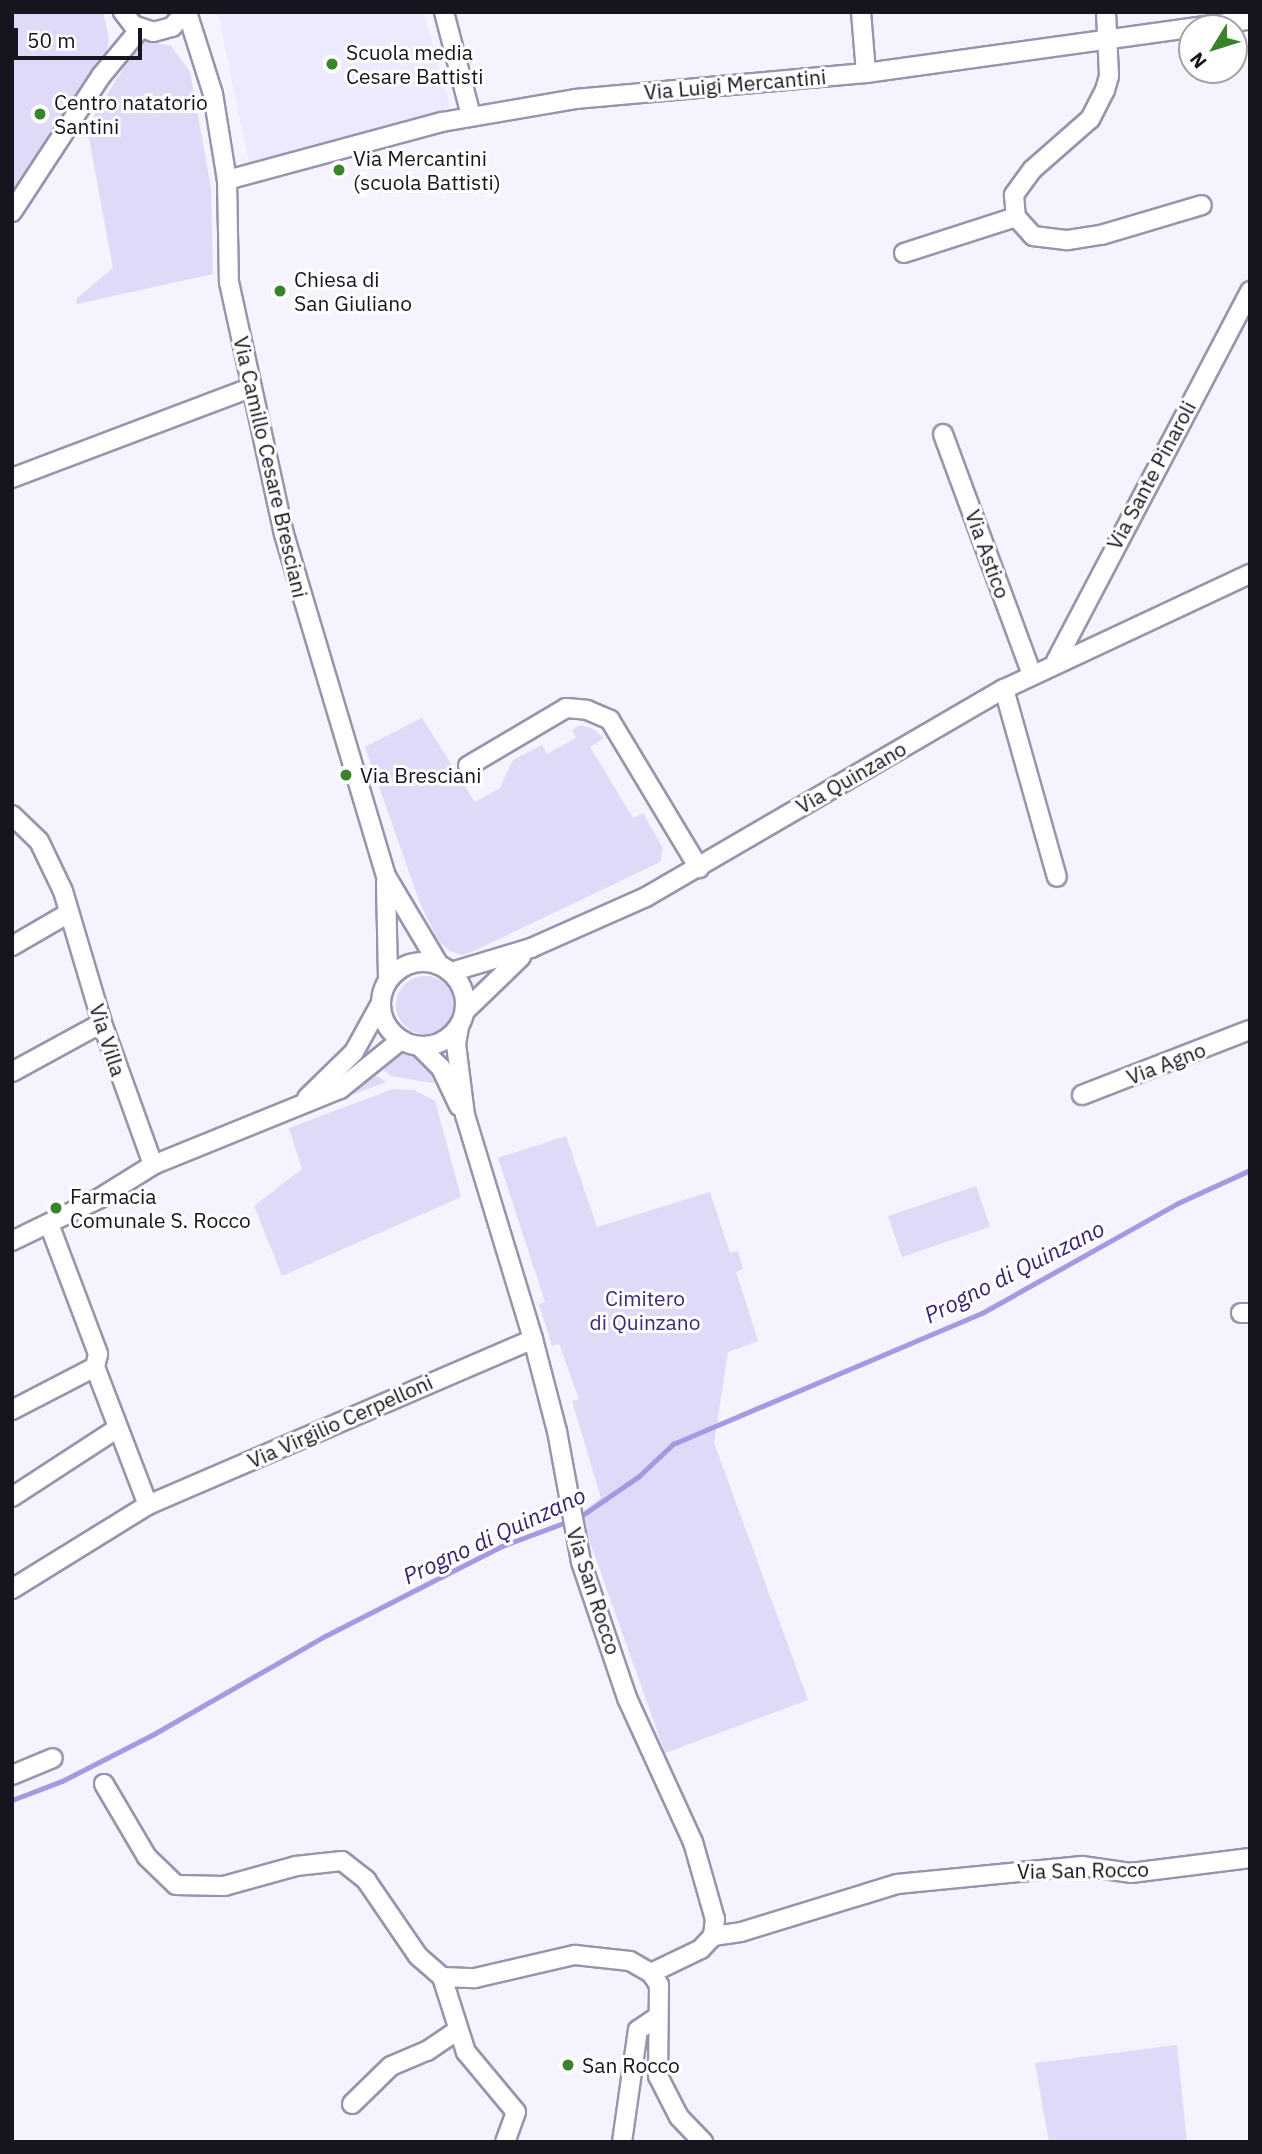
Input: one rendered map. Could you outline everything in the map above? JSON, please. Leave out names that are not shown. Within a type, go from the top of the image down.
[{"type":"street","points":[[12,212],[111,61],[130,20],[153,32],[170,28],[186,12]]},
{"type":"street","name":"Via Camillo Cesare Bresciani","points":[[186,12],[201,50],[213,94],[227,180],[229,282],[250,388],[284,534],[386,876],[388,980]]},
{"type":"street","points":[[444,12],[471,116]]},
{"type":"street","points":[[861,12],[866,73]]},
{"type":"street","points":[[1106,12],[1109,76],[1100,101],[1090,119],[1032,170],[1014,195],[1016,217],[1033,236],[1068,240],[1101,235],[1202,205]]},
{"type":"street","name":"Via Luigi Mercantini","points":[[227,180],[471,116],[575,99],[866,73],[1250,20]]},
{"type":"street","points":[[170,28],[201,50]]},
{"type":"street","points":[[12,201],[28,186]]},
{"type":"street","points":[[904,253],[1016,217]]},
{"type":"street","name":"Via Sante Pinaroli","points":[[1056,661],[1250,291]]},
{"type":"street","points":[[12,478],[250,388]]},
{"type":"street","name":"Via Astico","points":[[943,434],[1031,674]]},
{"type":"street","name":"Via Quinzano","points":[[388,980],[409,964],[445,968],[531,948],[699,868],[1004,688],[1056,661],[1250,574]]},
{"type":"street","points":[[1004,688],[1057,877]]},
{"type":"street","points":[[468,766],[566,708],[587,710],[610,720],[699,868]]},
{"type":"street","name":"Via Villa","points":[[12,815],[39,841],[69,913],[102,1023],[153,1165]]},
{"type":"street","name":"Via Camillo Cesare Bresciani","points":[[386,876],[445,968]]},
{"type":"street","points":[[12,946],[69,913]]},
{"type":"street","name":"Via Quinzano","points":[[419,1046],[446,1040],[462,1019],[531,948]]},
{"type":"street","points":[[445,968],[461,985],[462,1019]]},
{"type":"street","points":[[293,1109],[354,1052],[381,1003],[388,980]]},
{"type":"street","points":[[381,1003],[385,1022],[401,1040],[419,1046]]},
{"type":"street","name":"Via San Rocco","points":[[462,1019],[456,1044],[465,1115],[533,1339],[557,1431],[575,1538],[627,1698],[693,1842],[710,1893],[713,1936]]},
{"type":"street","points":[[12,1072],[102,1023]]},
{"type":"street","name":"Via Agno","points":[[1082,1095],[1250,1030]]},
{"type":"street","points":[[12,1241],[49,1224],[153,1165],[340,1090],[401,1040]]},
{"type":"street","name":"Via San Rocco","points":[[419,1046],[440,1068],[465,1115]]},
{"type":"street","points":[[49,1224],[98,1354],[95,1367],[148,1505]]},
{"type":"street","name":"Via Virgilio Cerpelloni","points":[[12,1589],[148,1505],[533,1339]]},
{"type":"street","points":[[12,1410],[95,1367]]},
{"type":"street","points":[[12,1497],[118,1428]]},
{"type":"street","points":[[12,1775],[53,1758]]},
{"type":"street","points":[[104,1784],[147,1857],[176,1885],[224,1886],[296,1866],[342,1861],[366,1880],[412,1948],[442,1977],[466,2052],[516,2112],[505,2142]]},
{"type":"street","name":"Via San Rocco","points":[[651,1973],[701,1950],[713,1936],[741,1933],[897,1884],[1082,1866],[1131,1873],[1250,1858]]},
{"type":"street","points":[[442,1977],[475,1978],[575,1955],[622,1958],[651,1973],[661,1997],[657,2017],[658,2076],[680,2117],[703,2142]]},
{"type":"street","points":[[621,2142],[639,2030],[657,2017]]},
{"type":"street","points":[[352,2104],[391,2066],[427,2051],[458,2030]]},
{"type":"shaded area","name":"Scuola media Cesare Battisti","points":[[218,12],[424,12],[450,108],[249,164]]},
{"type":"green space","name":"Centro natatorio Santini","points":[[12,12],[103,12],[109,38],[106,56],[12,190]]},
{"type":"green space","points":[[141,40],[171,46],[190,72],[211,188],[213,274],[77,304],[76,299],[113,268],[87,127]]},
{"type":"green space","points":[[422,718],[475,802],[500,788],[513,760],[542,745],[547,754],[576,738],[572,730],[581,725],[593,729],[604,738],[590,747],[633,818],[643,813],[663,849],[660,862],[474,951],[462,955],[450,951],[438,941],[420,903],[365,747]]},
{"type":"green space","points":[[419,976],[431,976],[446,984],[454,999],[454,1011],[446,1026],[431,1034],[419,1034],[404,1026],[396,1011],[396,999],[404,984]]},
{"type":"green space","points":[[405,1051],[415,1053],[440,1079],[432,1083],[391,1076],[377,1064]]},
{"type":"green space","points":[[371,1072],[386,1082],[346,1097]]},
{"type":"green space","points":[[393,1089],[414,1090],[435,1101],[461,1197],[282,1276],[254,1206],[302,1169],[289,1128]]},
{"type":"green space","name":"Cimitero di Quinzano","points":[[566,1136],[597,1227],[710,1192],[730,1253],[738,1251],[743,1269],[736,1272],[758,1341],[728,1352],[714,1443],[808,1700],[665,1753],[586,1531],[582,1512],[601,1498],[572,1401],[579,1399],[559,1344],[552,1346],[539,1304],[545,1302],[498,1158]]},
{"type":"green space","points":[[976,1186],[990,1227],[902,1257],[888,1216]]},
{"type":"green space","points":[[1177,2045],[1187,2142],[1049,2142],[1035,2063]]},
{"type":"waterway","name":"Progno di Quinzano","points":[[578,1518],[639,1476],[673,1444],[982,1313],[1178,1203],[1250,1170]]},
{"type":"waterway","name":"Progno di Quinzano","points":[[12,1800],[62,1781],[152,1735],[325,1636],[502,1546],[569,1521]]},
{"type":"place","name":"Scuola media Cesare Battisti","points":[[332,64]]},
{"type":"place","name":"Centro natatorio Santini","points":[[40,114]]},
{"type":"place","name":"Via Mercantini (scuola Battisti)","points":[[339,170]]},
{"type":"place","name":"Chiesa di San Giuliano","points":[[280,291]]},
{"type":"place","name":"Via Bresciani","points":[[346,775]]},
{"type":"place","name":"Farmacia Comunale S. Rocco","points":[[56,1208]]},
{"type":"place","name":"San Rocco","points":[[568,2065]]}]
